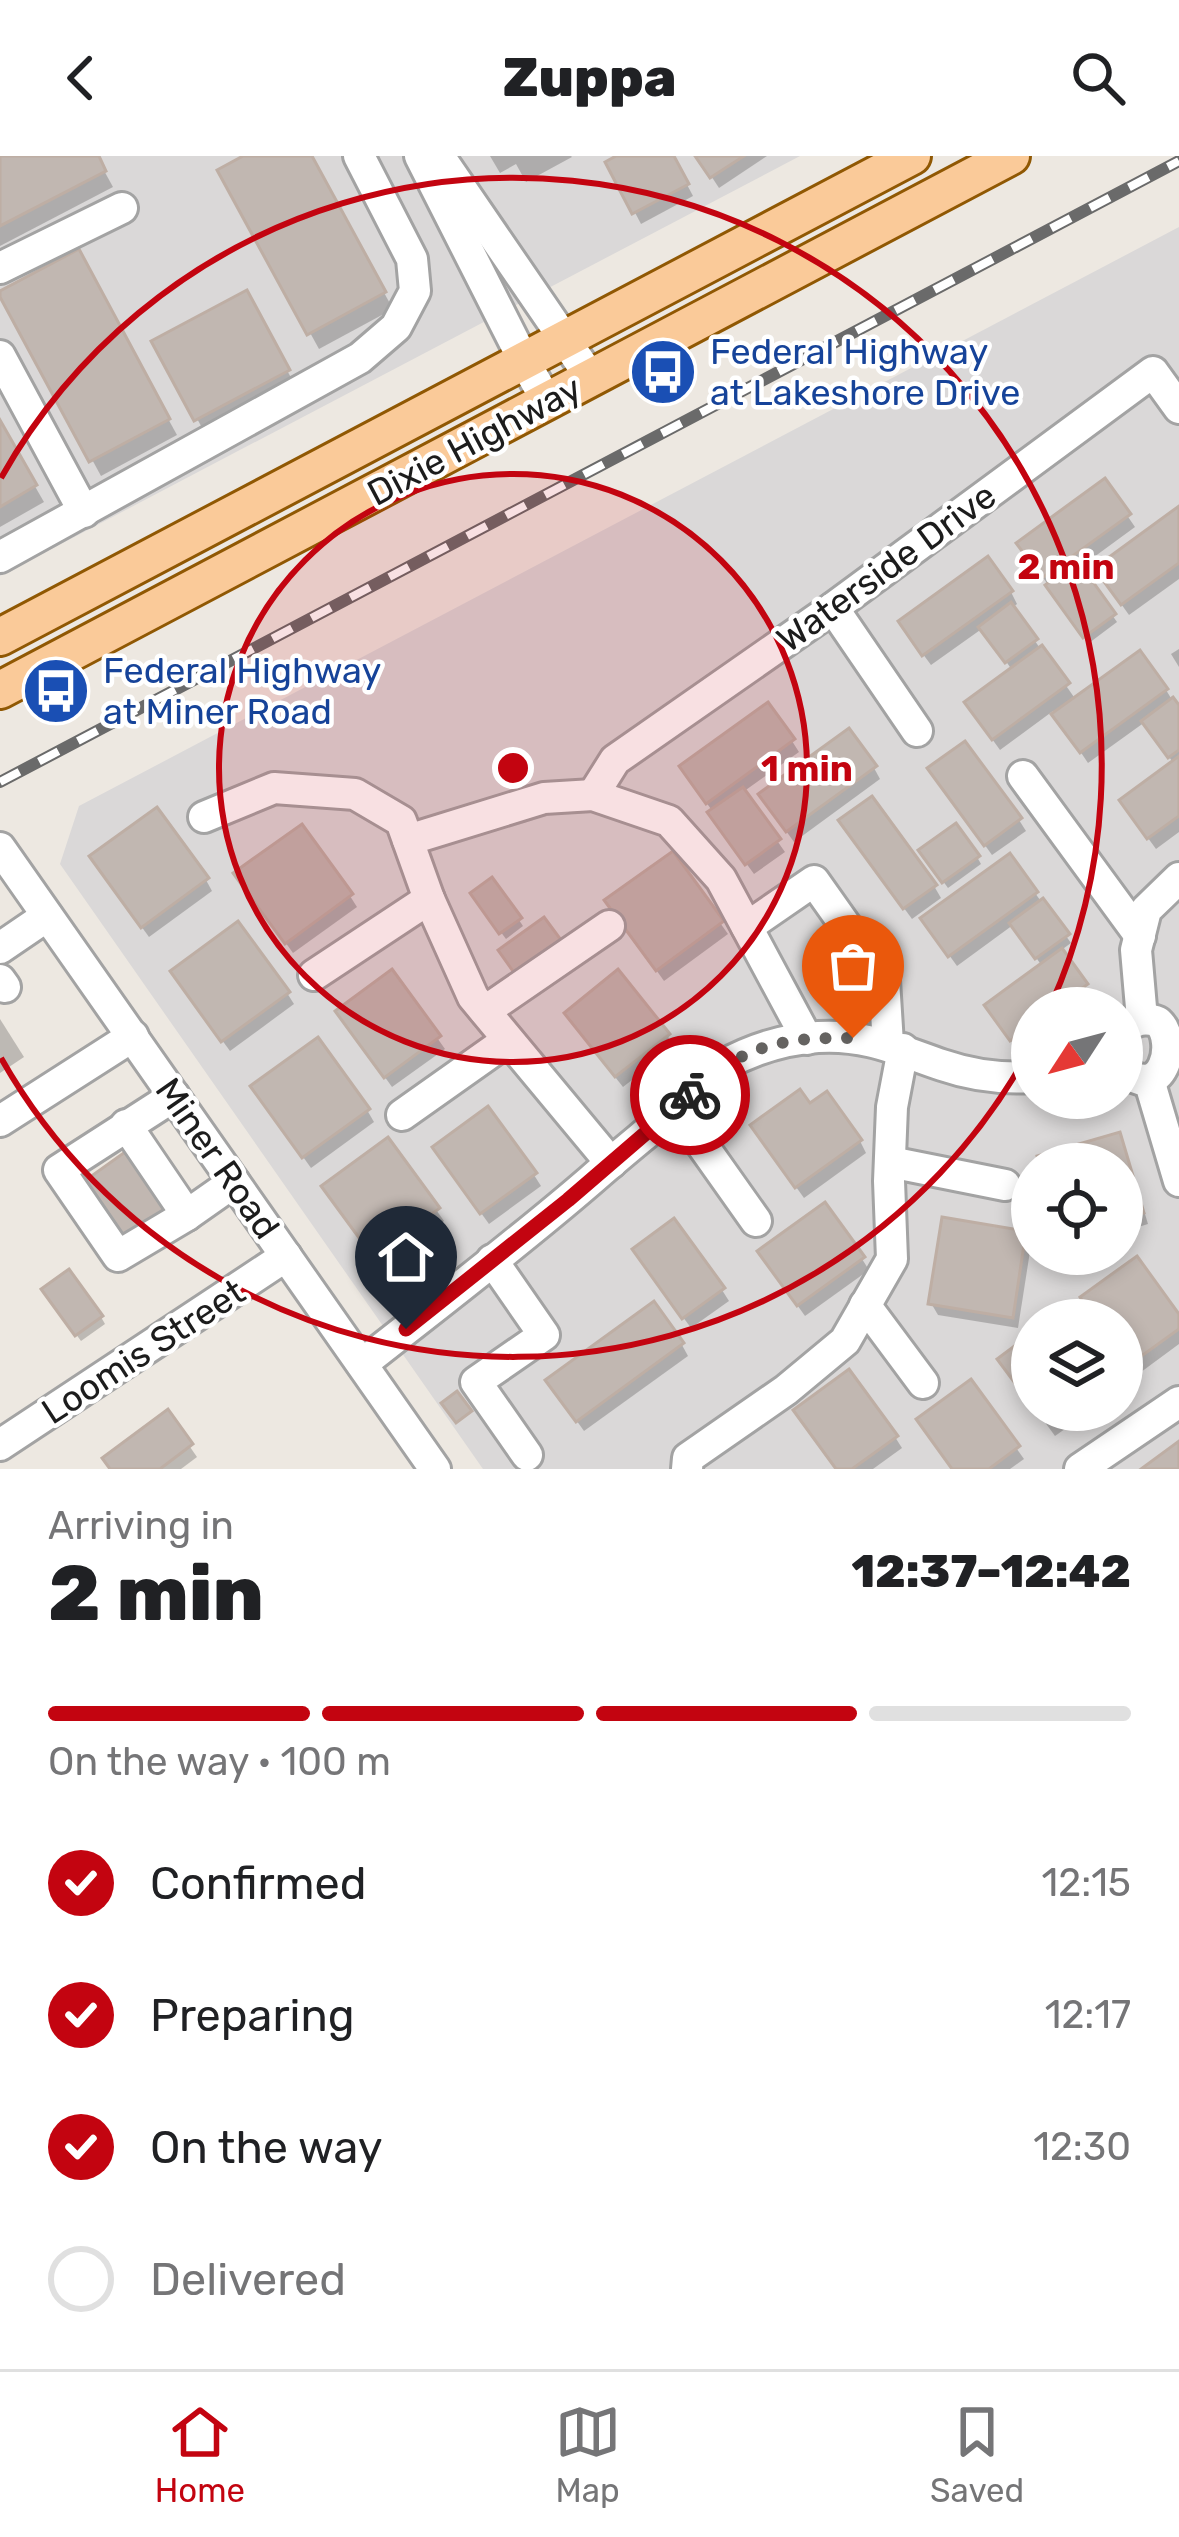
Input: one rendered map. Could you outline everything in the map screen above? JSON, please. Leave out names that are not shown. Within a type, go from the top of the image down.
[{"type":"main road","name":"Dixie Highway","points":[[0,638],[912,156]]},
{"type":"main road","name":"Dixie Highway","points":[[0,690],[1011,156]]},
{"type":"street","points":[[0,557],[360,358],[396,327],[416,291],[412,259],[358,156]]},
{"type":"street","points":[[420,156],[547,401]]},
{"type":"street","points":[[439,156],[591,378]]},
{"type":"street","points":[[0,268],[122,208]]},
{"type":"street","points":[[0,356],[84,512]]},
{"type":"street","name":"Waterside Drive","points":[[592,795],[615,760],[832,608],[1153,372],[1179,408]]},
{"type":"street","points":[[832,608],[917,730]]},
{"type":"street","points":[[1023,776],[1140,936]]},
{"type":"street","points":[[204,818],[274,788],[355,794],[401,821],[429,899],[473,997],[610,1163]]},
{"type":"street","points":[[408,839],[544,798],[592,795],[669,821],[722,879],[807,1039]]},
{"type":"street","name":"Miner Road","points":[[0,848],[435,1469]]},
{"type":"street","points":[[1134,987],[1136,950],[1146,910],[1179,878]]},
{"type":"street","points":[[687,1469],[688,1458],[786,1390],[845,1341],[892,1259],[895,1047],[884,980],[814,880],[747,927]]},
{"type":"street","points":[[314,976],[429,899]]},
{"type":"street","points":[[0,948],[47,916]]},
{"type":"street","points":[[485,1011],[609,926]]},
{"type":"street","points":[[1143,1022],[1154,1020],[1165,1026],[1178,1047],[1175,1059],[1160,1077],[1143,1075]]},
{"type":"street","points":[[0,1121],[133,1036]]},
{"type":"street","points":[[362,1364],[610,1163],[717,1069],[765,1047],[807,1039],[853,1038],[974,1074],[1011,1078]]},
{"type":"street","points":[[402,1115],[508,1040]]},
{"type":"street","points":[[1143,1093],[1179,1180]]},
{"type":"street","points":[[174,1096],[59,1170],[118,1256],[234,1182]]},
{"type":"street","points":[[676,1108],[756,1221]]},
{"type":"street","points":[[126,1125],[187,1215]]},
{"type":"street","points":[[890,1162],[1005,1185]]},
{"type":"street","name":"Loomis Street","points":[[0,1444],[286,1256]]},
{"type":"street","points":[[492,1260],[544,1335],[476,1382],[527,1456]]},
{"type":"street","points":[[865,1305],[923,1384]]},
{"type":"street","points":[[1081,1469],[1179,1402]]},
{"type":"shaded area","points":[[0,156],[800,156],[0,576]]},
{"type":"shaded area","points":[[1179,227],[1179,1469],[483,1469],[60,864],[79,806]]},
{"type":"building","points":[[0,156],[99,156],[106,171],[0,226]]},
{"type":"building","points":[[243,156],[312,156],[386,292],[307,335],[217,170]]},
{"type":"building","points":[[616,156],[674,156],[689,184],[632,214],[605,162]]},
{"type":"building","points":[[695,156],[744,156],[710,178]]},
{"type":"building","points":[[79,249],[170,419],[89,462],[0,297],[0,291]]},
{"type":"building","points":[[247,290],[290,370],[194,421],[151,341]]},
{"type":"building","points":[[0,420],[37,485],[0,507]]},
{"type":"building","points":[[1105,478],[1131,514],[1042,578],[1016,543]]},
{"type":"building","points":[[1179,506],[1179,563],[1121,605],[1094,568]]},
{"type":"building","points":[[988,556],[1013,591],[922,656],[898,621]]},
{"type":"building","points":[[1078,561],[1116,614],[1083,638],[1045,585]]},
{"type":"building","points":[[1011,602],[1038,639],[1005,663],[978,627]]},
{"type":"building","points":[[1042,645],[1070,683],[992,740],[964,702]]},
{"type":"building","points":[[1140,650],[1168,689],[1080,753],[1051,714]]},
{"type":"building","points":[[1173,697],[1179,705],[1179,750],[1168,758],[1141,721]]},
{"type":"building","points":[[768,702],[795,739],[706,804],[679,766]]},
{"type":"building","points":[[849,728],[877,766],[786,832],[758,794]]},
{"type":"building","points":[[965,741],[1022,818],[984,846],[927,768]]},
{"type":"building","points":[[1179,756],[1179,816],[1147,839],[1119,800]]},
{"type":"building","points":[[743,787],[781,839],[745,865],[707,812]]},
{"type":"building","points":[[872,796],[937,885],[903,909],[838,820]]},
{"type":"building","points":[[157,807],[209,878],[141,928],[89,856]]},
{"type":"building","points":[[956,823],[980,856],[942,883],[918,850]]},
{"type":"building","points":[[302,824],[353,894],[285,944],[233,873]]},
{"type":"building","points":[[673,851],[724,921],[656,971],[604,900]]},
{"type":"building","points":[[1010,853],[1038,892],[948,957],[920,918]]},
{"type":"building","points":[[492,877],[522,918],[499,934],[470,893]]},
{"type":"building","points":[[1043,898],[1070,934],[1035,959],[1009,923]]},
{"type":"building","points":[[544,917],[561,940],[515,974],[498,950]]},
{"type":"building","points":[[238,921],[290,992],[221,1042],[170,971]]},
{"type":"building","points":[[1062,948],[1088,984],[1011,987],[1010,1041],[984,1005]]},
{"type":"building","points":[[392,969],[441,1036],[384,1078],[335,1011]]},
{"type":"building","points":[[618,969],[670,1034],[615,1077],[564,1013]]},
{"type":"building","points":[[318,1037],[370,1109],[302,1158],[250,1086]]},
{"type":"building","points":[[800,1089],[810,1103],[827,1091],[862,1140],[795,1188],[750,1125]]},
{"type":"building","points":[[488,1106],[537,1173],[480,1214],[432,1147]]},
{"type":"building","points":[[1120,1132],[1123,1143],[1082,1143]]},
{"type":"building","points":[[388,1137],[440,1208],[373,1257],[321,1186]]},
{"type":"building","points":[[125,1152],[166,1208],[124,1239],[83,1182]]},
{"type":"building","points":[[825,1202],[865,1257],[797,1306],[757,1251]]},
{"type":"building","points":[[942,1217],[1011,1228],[1011,1275],[1019,1275],[1016,1299],[1011,1299],[1011,1318],[928,1304]]},
{"type":"building","points":[[674,1218],[725,1288],[682,1319],[632,1249]]},
{"type":"building","points":[[1143,1264],[1179,1314],[1179,1329],[1143,1355],[1143,1299],[1080,1297],[1111,1275],[1143,1275]]},
{"type":"building","points":[[69,1269],[103,1316],[75,1336],[41,1289]]},
{"type":"building","points":[[654,1301],[684,1343],[576,1422],[545,1380]]},
{"type":"building","points":[[1011,1349],[1011,1378],[997,1359]]},
{"type":"building","points":[[849,1369],[898,1436],[852,1469],[836,1469],[793,1410]]},
{"type":"building","points":[[971,1379],[1020,1446],[989,1469],[952,1469],[916,1419]]},
{"type":"building","points":[[457,1391],[472,1411],[456,1423],[441,1403]]},
{"type":"building","points":[[168,1409],[193,1444],[160,1469],[110,1469],[102,1458]]},
{"type":"building","points":[[1179,1441],[1179,1469],[1141,1469]]},
{"type":"railway","points":[[0,782],[1179,161]]},
{"type":"way so far","points":[[690,1095],[717,1069],[748,1053],[782,1042],[853,1038]]},
{"type":"place","name":"Federal Highway at Lakeshore Drive","points":[[663,372]]},
{"type":"place","name":"Federal Highway at Miner Road","points":[[56,691]]},
{"type":"route","points":[[406,1329],[690,1095]]}]
